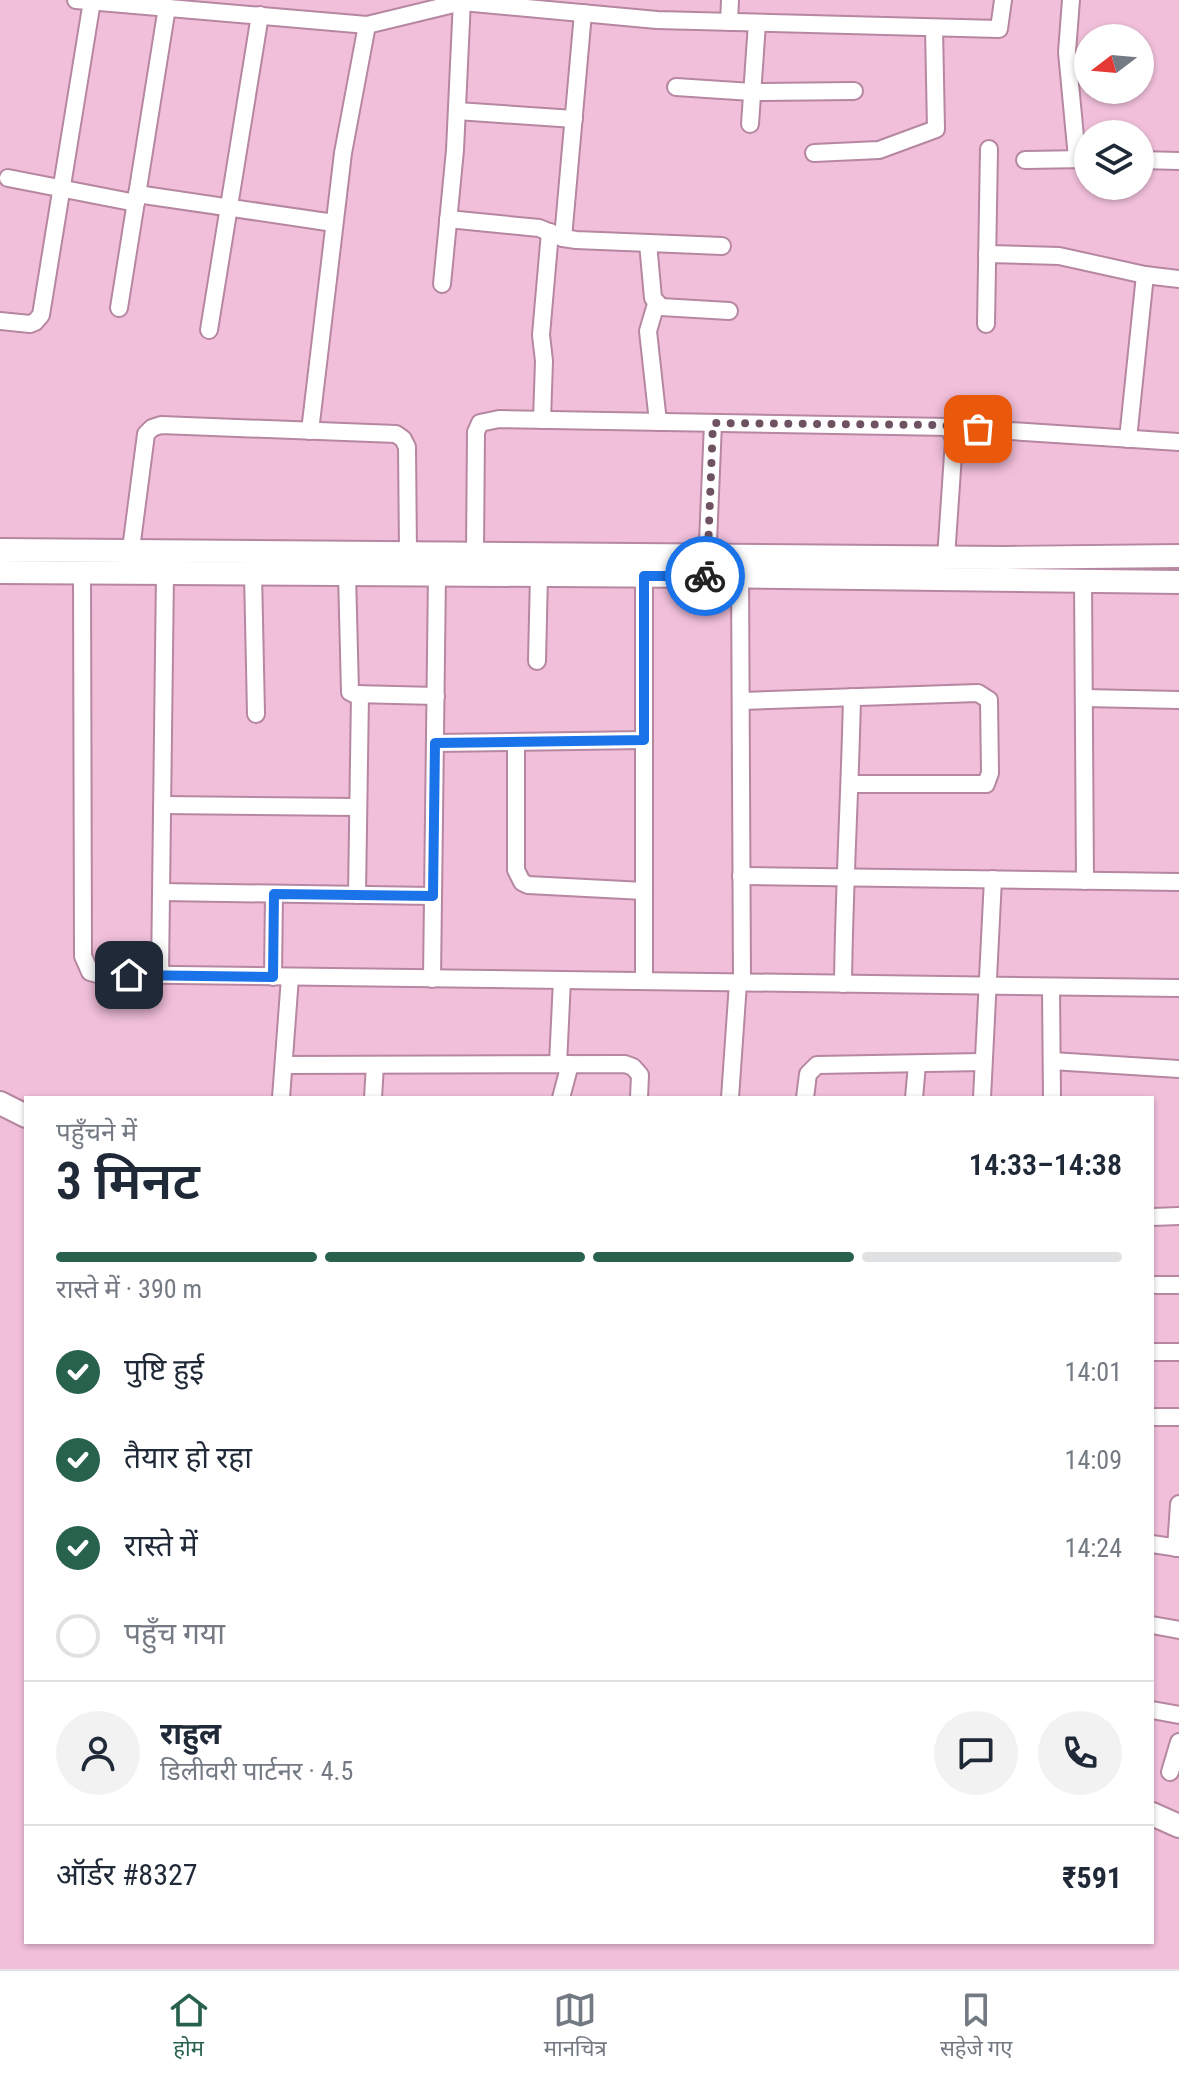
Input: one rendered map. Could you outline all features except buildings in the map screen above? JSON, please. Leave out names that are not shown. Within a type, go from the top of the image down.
[{"type":"street","points":[[729,22],[730,0]]},
{"type":"street","points":[[0,321],[30,324],[41,315],[61,190],[84,1],[167,7],[217,6],[260,15],[367,25],[462,1],[657,20],[999,29],[1003,0]]},
{"type":"street","points":[[1071,0],[1067,52],[1077,120]]},
{"type":"street","points":[[442,284],[457,111],[462,1]]},
{"type":"street","points":[[119,308],[167,7]]},
{"type":"street","points":[[542,420],[544,361],[541,335],[574,119],[583,13]]},
{"type":"street","points":[[209,330],[260,15]]},
{"type":"street","points":[[750,124],[757,23]]},
{"type":"street","points":[[310,431],[343,153],[367,25]]},
{"type":"street","points":[[814,153],[879,150],[936,129],[934,28]]},
{"type":"street","points":[[676,87],[752,92],[854,91]]},
{"type":"street","points":[[457,111],[574,119]]},
{"type":"street","points":[[986,324],[989,149]]},
{"type":"street","points":[[1025,160],[1074,158]]},
{"type":"street","points":[[1154,160],[1179,161]]},
{"type":"street","points":[[8,178],[61,190],[334,223]]},
{"type":"street","points":[[448,219],[539,228],[557,235],[722,246]]},
{"type":"street","points":[[648,243],[656,304],[661,307],[729,311]]},
{"type":"street","points":[[987,254],[1059,256],[1145,275],[1179,279]]},
{"type":"street","points":[[1128,439],[1145,275]]},
{"type":"street","points":[[656,304],[648,331],[658,422]]},
{"type":"street","points":[[475,552],[476,432],[480,423],[499,419],[940,425],[1179,442]]},
{"type":"street","points":[[707,565],[713,423]]},
{"type":"street","points":[[131,549],[146,434],[161,425],[396,434],[407,447],[408,552]]},
{"type":"street","points":[[946,558],[954,440],[949,427]]},
{"type":"street","points":[[0,550],[475,552],[707,565],[1179,582]]},
{"type":"street","points":[[739,566],[946,558],[1179,556]]},
{"type":"street","points":[[0,572],[644,576],[707,565]]},
{"type":"street","points":[[730,1096],[740,983],[739,566]]},
{"type":"street","points":[[82,572],[83,956],[90,972],[1179,988]]},
{"type":"street","points":[[160,975],[165,573]]},
{"type":"street","points":[[253,573],[256,714]]},
{"type":"street","points":[[347,574],[350,692],[436,696]]},
{"type":"street","points":[[432,979],[437,574]]},
{"type":"street","points":[[537,661],[539,575]]},
{"type":"street","points":[[644,576],[644,981]]},
{"type":"street","points":[[1083,580],[1085,881]]},
{"type":"street","points":[[357,895],[360,694]]},
{"type":"street","points":[[741,701],[985,695],[991,706],[991,746],[989,780],[980,786],[851,784]]},
{"type":"street","points":[[843,984],[852,697]]},
{"type":"street","points":[[1084,698],[1179,700]]},
{"type":"street","points":[[435,743],[644,740]]},
{"type":"street","points":[[516,742],[516,870],[522,882],[528,885],[644,891]]},
{"type":"street","points":[[162,805],[356,807]]},
{"type":"street","points":[[741,876],[1179,882]]},
{"type":"street","points":[[982,1096],[993,879]]},
{"type":"street","points":[[161,892],[433,896]]},
{"type":"street","points":[[273,977],[274,894]]},
{"type":"street","points":[[281,1096],[290,977]]},
{"type":"street","points":[[561,1096],[564,1064],[562,980]]},
{"type":"street","points":[[1051,987],[1052,1096]]},
{"type":"street","points":[[1052,1061],[1179,1069]]},
{"type":"street","points":[[805,1096],[808,1074],[817,1065],[983,1062]]},
{"type":"street","points":[[284,1065],[625,1064],[640,1075],[639,1096]]},
{"type":"street","points":[[914,1096],[917,1064]]},
{"type":"street","points":[[373,1096],[375,1065]]},
{"type":"street","points":[[0,1103],[24,1115]]},
{"type":"street","points":[[1154,1217],[1179,1216]]},
{"type":"street","points":[[1154,1285],[1179,1285]]},
{"type":"street","points":[[1154,1352],[1179,1352]]},
{"type":"street","points":[[1154,1417],[1179,1417]]},
{"type":"street","points":[[1154,1544],[1177,1548],[1179,1504]]},
{"type":"street","points":[[1154,1625],[1179,1630]]},
{"type":"street","points":[[1154,1710],[1179,1715]]},
{"type":"street","points":[[1170,1772],[1179,1742]]},
{"type":"street","points":[[1154,1815],[1179,1826]]},
{"type":"way so far","points":[[705,576],[713,423],[940,425],[978,429]]},
{"type":"route","points":[[129,975],[273,977],[274,894],[433,896],[435,743],[644,740],[644,576],[705,576]]}]
